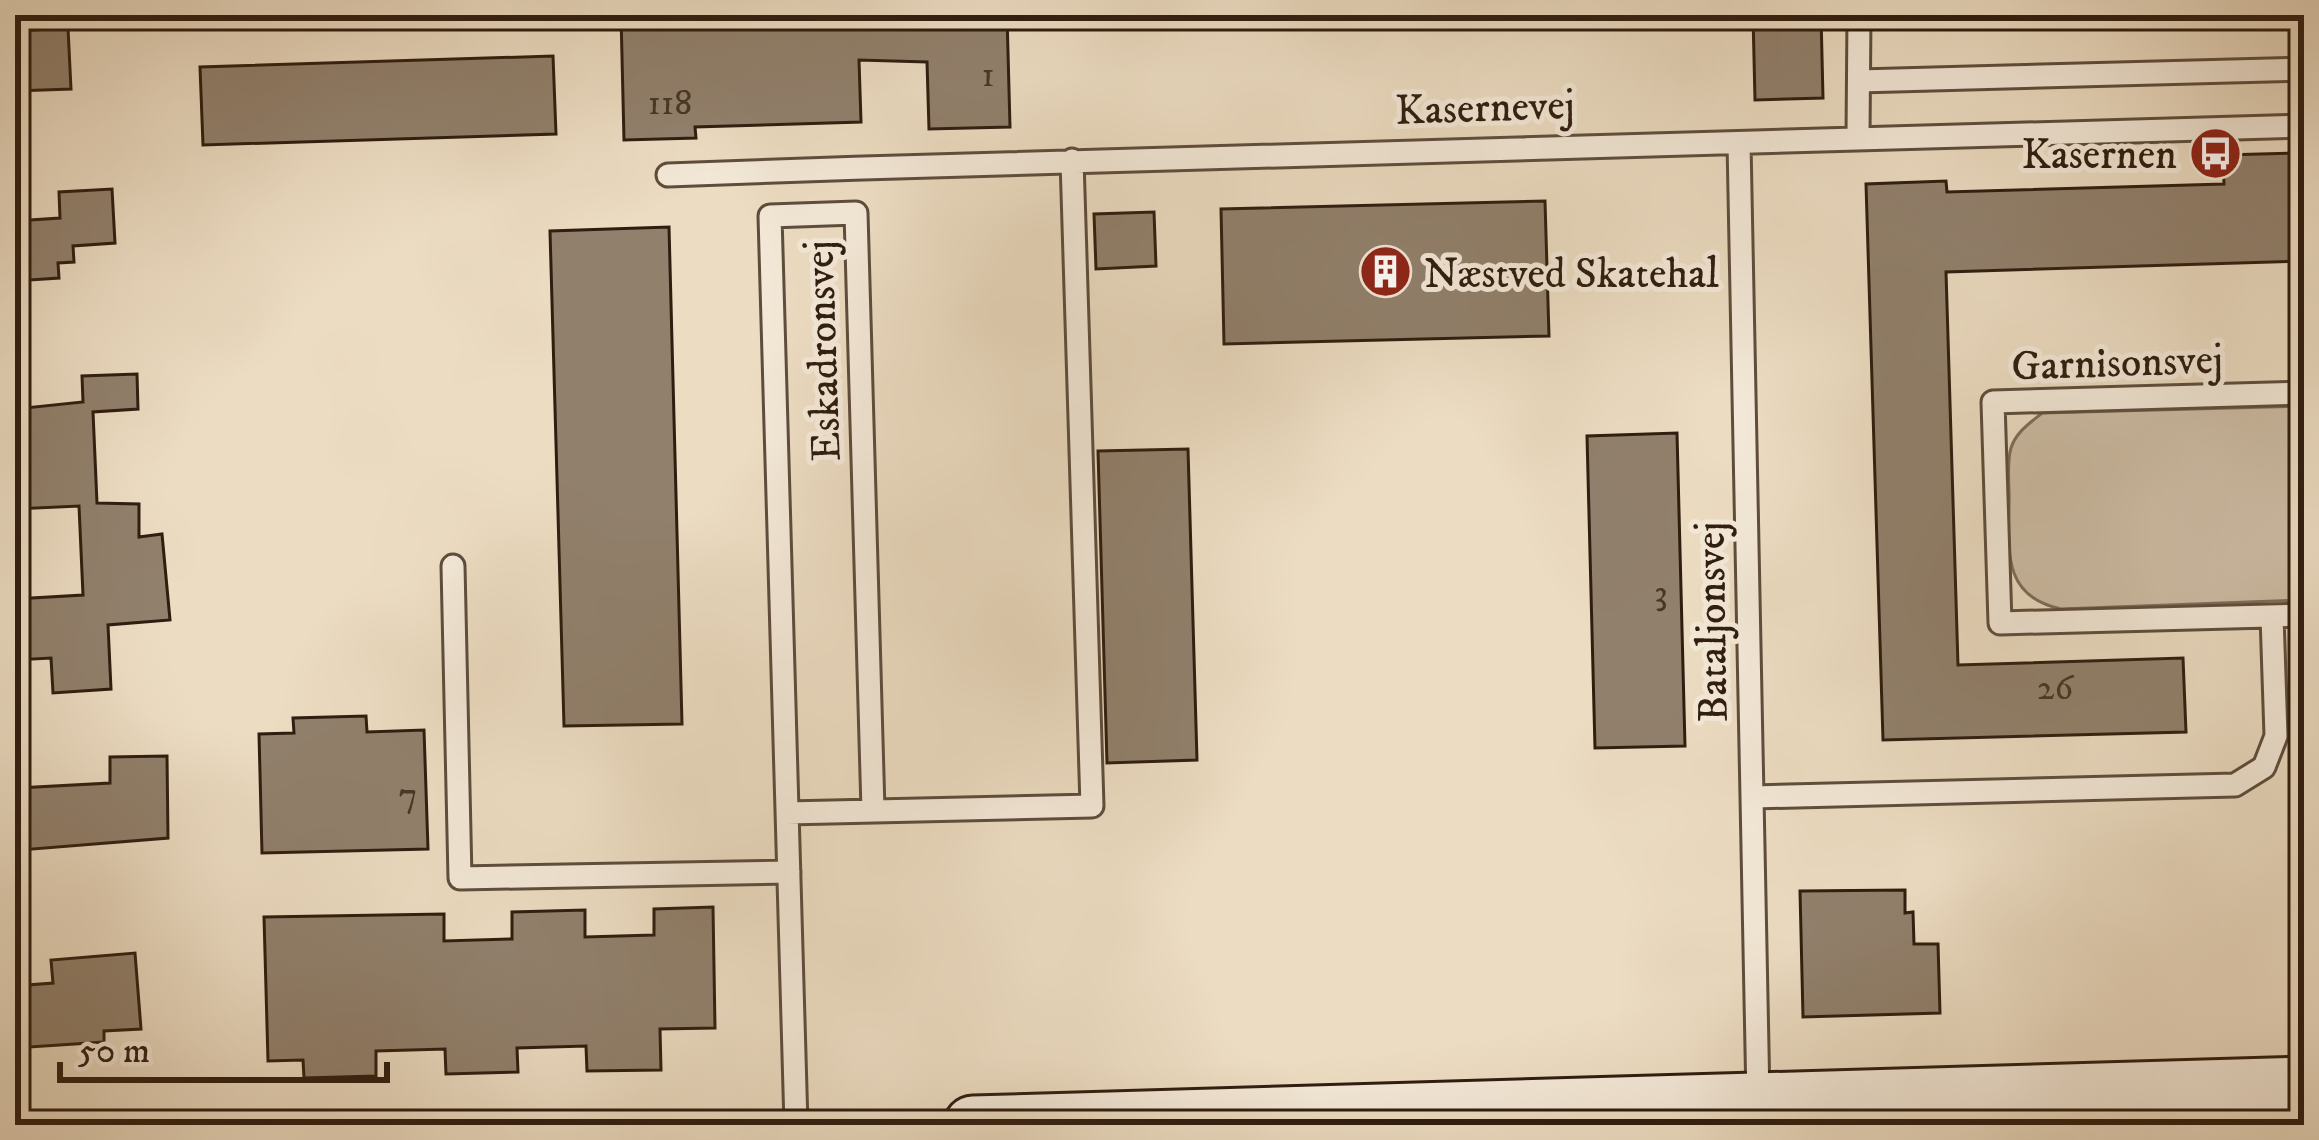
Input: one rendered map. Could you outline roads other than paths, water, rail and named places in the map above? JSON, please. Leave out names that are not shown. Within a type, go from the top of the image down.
[{"type":"street","points":[[973,1125],[1537,1116],[1758,1100],[2304,1086]]},
{"type":"lane","points":[[1858,136],[1859,15]]},
{"type":"lane","points":[[1859,81],[2304,69]]},
{"type":"lane","name":"Kasernevej","points":[[668,175],[1555,142],[1739,143],[1858,136],[2304,127]]},
{"type":"lane","name":"Bataljonsvej","points":[[1739,143],[1758,1100]]},
{"type":"lane","points":[[787,813],[1092,806],[1072,160]]},
{"type":"lane","name":"Eskadronsvej","points":[[796,1125],[770,216],[856,213],[873,810]]},
{"type":"lane","name":"Garnisonsvej","points":[[2304,393],[1993,402],[2000,623],[2304,615]]},
{"type":"lane","points":[[453,566],[460,878],[789,872]]},
{"type":"lane","points":[[1753,797],[2235,784],[2264,767],[2276,736],[2272,616]]},
{"type":"place","name":"Kasernen","points":[[2216,153]]},
{"type":"place","name":"Næstved Skatehal","points":[[1385,272]]}]
